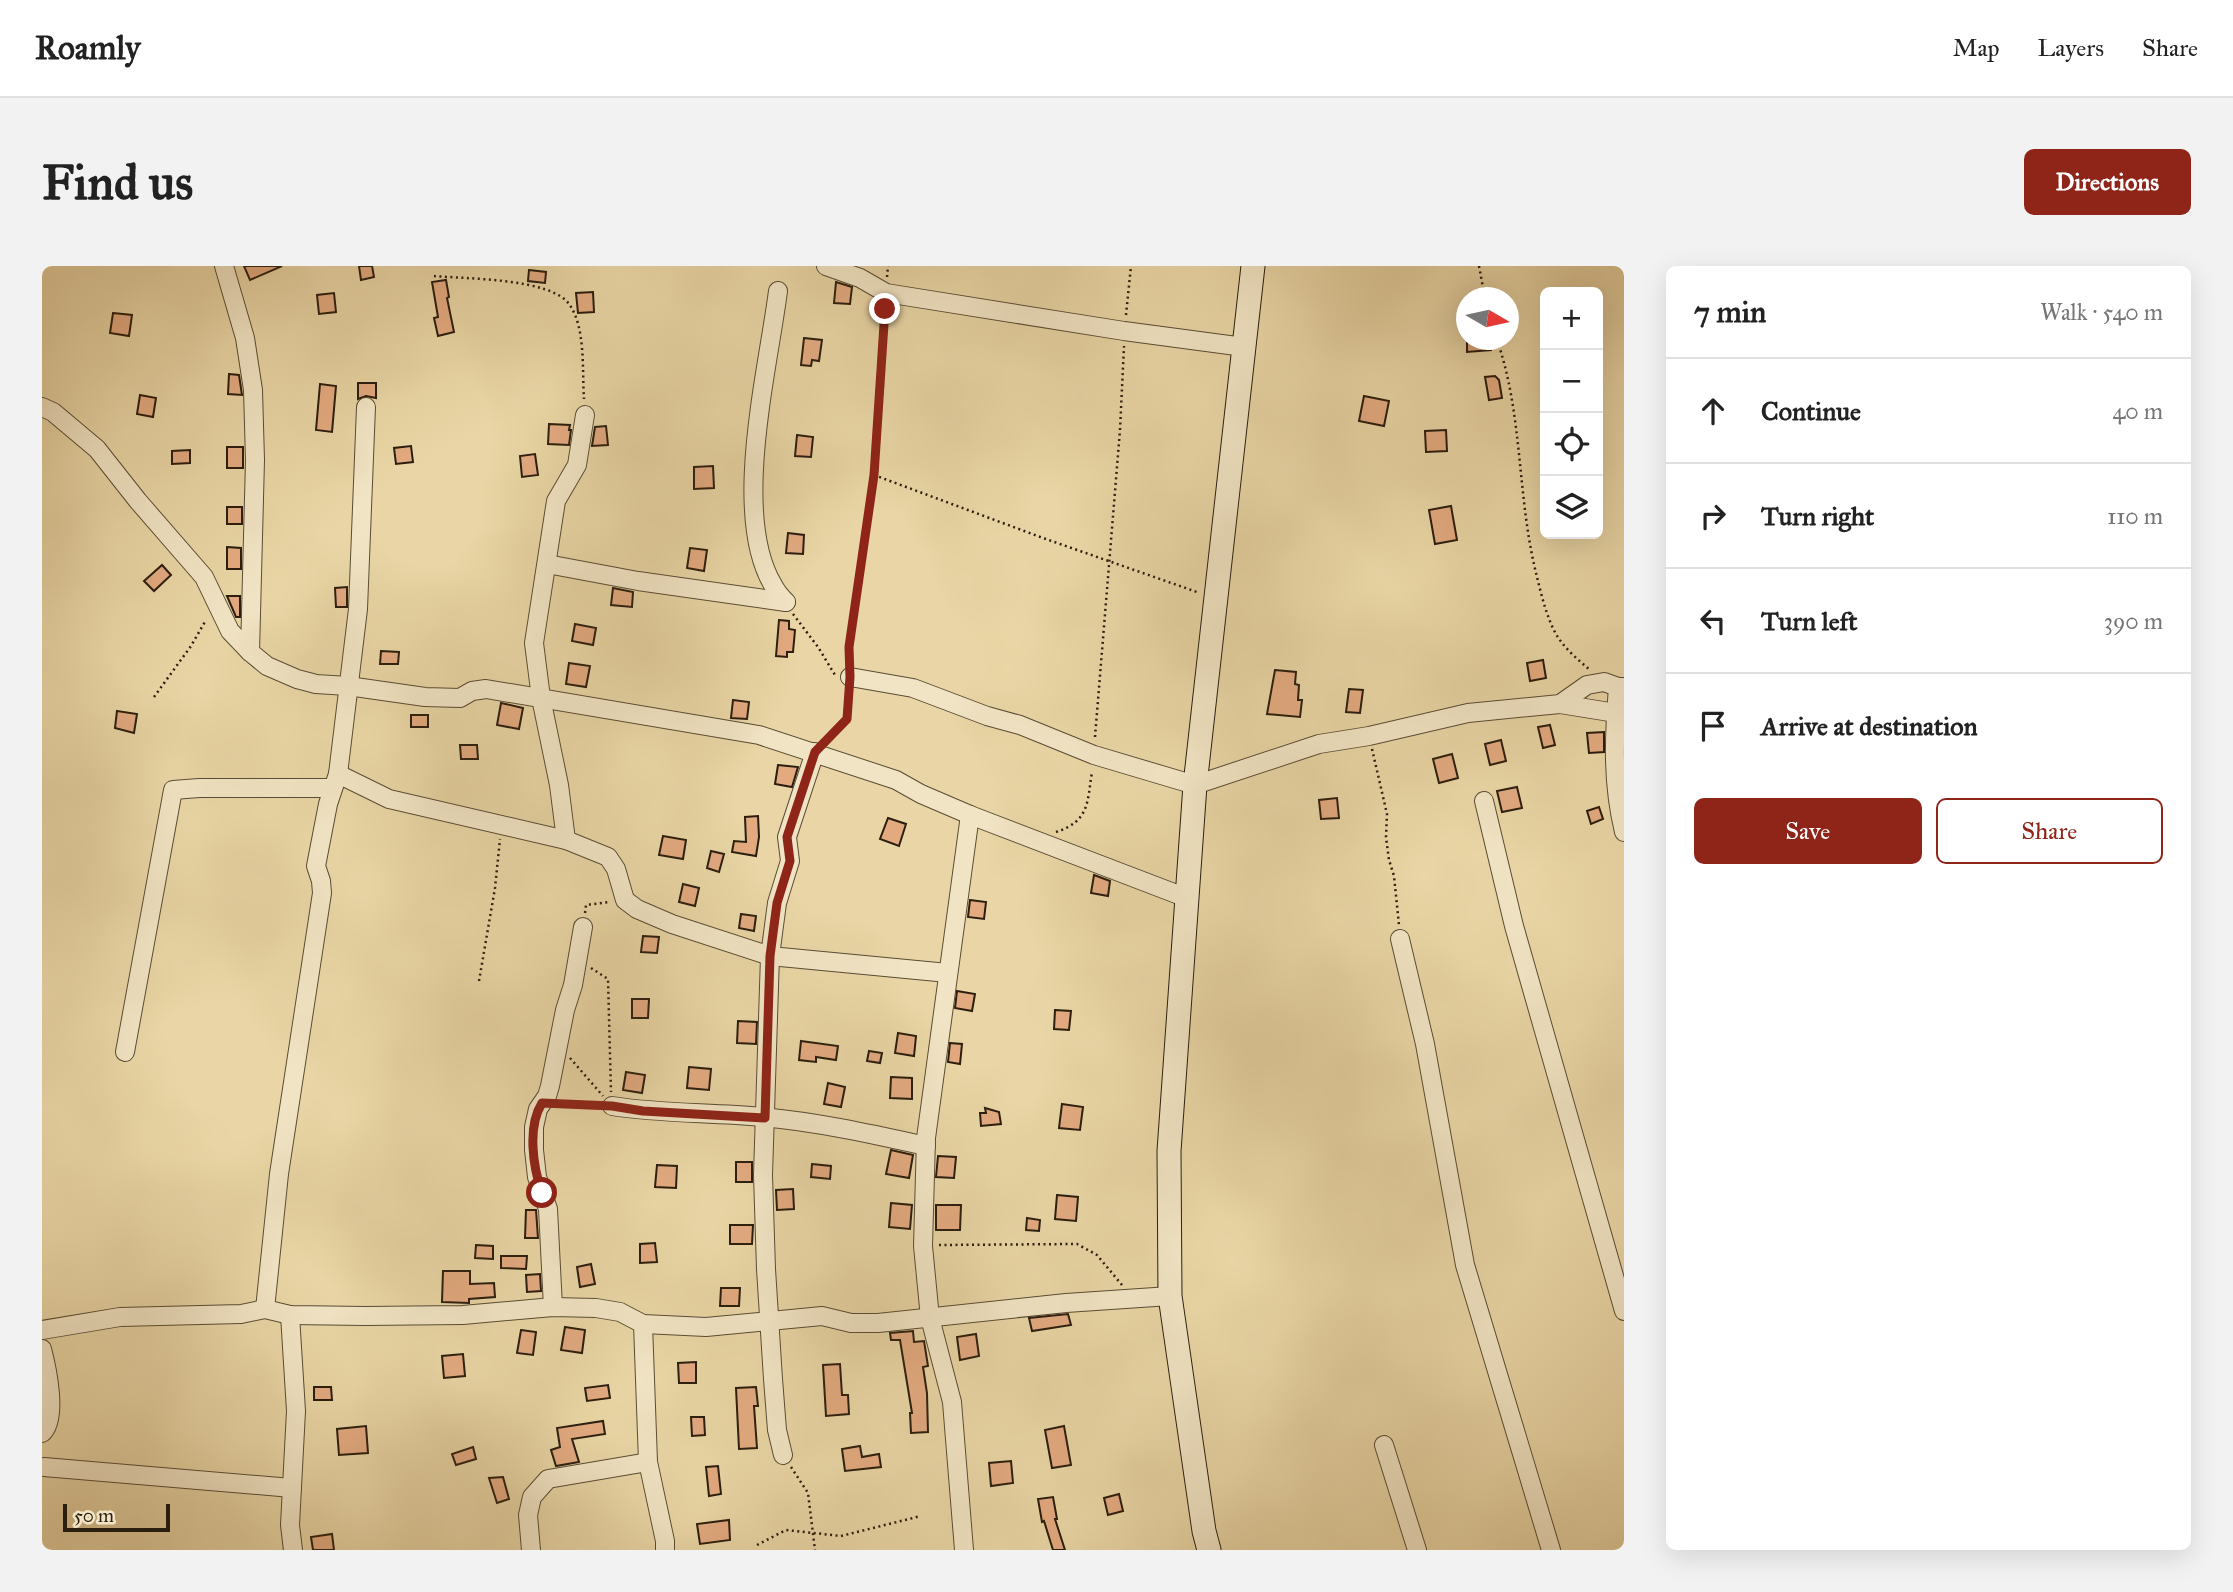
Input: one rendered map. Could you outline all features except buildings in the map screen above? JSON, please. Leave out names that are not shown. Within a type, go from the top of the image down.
[{"type":"main road","points":[[1209,1550],[1170,1296],[1169,1151],[1195,785],[1253,266]]},
{"type":"street","points":[[224,266],[246,338],[253,390],[255,460],[250,652]]},
{"type":"street","points":[[826,266],[860,278],[886,293],[1244,347]]},
{"type":"street","points":[[778,291],[755,446],[754,503],[756,533],[764,563],[772,584],[786,602]]},
{"type":"street","points":[[42,407],[53,412],[97,449],[204,577],[230,631],[267,666],[297,679],[316,684],[460,698],[472,691],[486,689],[759,734],[896,780],[970,815],[1187,898]]},
{"type":"street","points":[[265,1309],[279,1174],[322,893],[316,866],[335,781],[358,609],[366,407]]},
{"type":"street","points":[[566,840],[534,643],[556,501],[578,465],[585,415]]},
{"type":"street","points":[[547,564],[638,581],[786,602]]},
{"type":"street","points":[[843,681],[925,692],[987,716],[1048,735],[1094,755],[1195,785],[1319,744],[1369,736],[1468,713],[1560,704],[1616,713]]},
{"type":"street","points":[[1560,704],[1587,685],[1615,686],[1613,744],[1624,832]]},
{"type":"street","points":[[783,1455],[776,1420],[763,1175],[770,956],[777,903],[790,861],[787,837],[815,752]]},
{"type":"street","points":[[125,1052],[173,790],[335,781],[389,799],[566,840],[608,857],[617,869],[625,900],[637,909],[770,956],[948,973]]},
{"type":"street","points":[[1484,801],[1514,926],[1624,1311]]},
{"type":"street","points":[[964,1550],[951,1402],[930,1318],[923,1245],[926,1146],[970,815]]},
{"type":"street","points":[[553,1307],[548,1209],[537,1177],[534,1127],[538,1109],[550,1086],[583,927]]},
{"type":"street","points":[[1400,939],[1425,1044],[1465,1265],[1551,1550]]},
{"type":"street","points":[[612,1106],[643,1111],[765,1118],[860,1131],[926,1146]]},
{"type":"street","points":[[42,1331],[120,1317],[241,1314],[265,1309],[290,1315],[463,1315],[553,1307],[596,1308],[620,1312],[643,1324],[706,1327],[822,1316],[851,1323],[878,1324],[1170,1296]]},
{"type":"street","points":[[290,1315],[296,1411],[290,1525],[293,1550]]},
{"type":"street","points":[[643,1324],[648,1462],[665,1550]]},
{"type":"street","points":[[42,1349],[49,1374],[49,1422],[42,1433]]},
{"type":"street","points":[[1384,1445],[1417,1550]]},
{"type":"street","points":[[531,1550],[528,1515],[532,1497],[548,1479],[648,1462]]},
{"type":"street","points":[[44,1467],[292,1488]]},
{"type":"path","points":[[849,698],[843,681],[874,475],[888,266]]},
{"type":"path","points":[[1033,839],[1071,827],[1086,812],[1094,755],[1121,430],[1124,331],[1131,266]]},
{"type":"path","points":[[1479,266],[1483,287]]},
{"type":"path","points":[[434,276],[544,287],[559,294],[569,303],[581,335],[585,415]]},
{"type":"path","points":[[1501,350],[1514,413],[1523,502],[1542,597],[1556,634],[1566,648],[1615,686]]},
{"type":"path","points":[[874,475],[1216,598]]},
{"type":"path","points":[[155,696],[191,646],[216,601]]},
{"type":"path","points":[[786,602],[843,681],[849,698],[847,719],[815,752]]},
{"type":"path","points":[[1369,736],[1387,814],[1389,860],[1394,876],[1400,939]]},
{"type":"path","points":[[479,981],[495,888],[501,825]]},
{"type":"path","points":[[583,927],[586,905],[625,900]]},
{"type":"path","points":[[577,963],[598,971],[608,979],[612,1106]]},
{"type":"path","points":[[557,1044],[612,1106]]},
{"type":"path","points":[[542,1103],[612,1106]]},
{"type":"path","points":[[923,1245],[1077,1244],[1097,1255],[1133,1298]]},
{"type":"path","points":[[783,1455],[808,1493],[814,1550]]},
{"type":"path","points":[[757,1545],[786,1530],[841,1536],[921,1516]]},
{"type":"route","points":[[542,1193],[534,1150],[534,1127],[542,1103],[765,1118],[770,956],[777,903],[790,861],[787,837],[815,752],[847,719],[849,647],[874,475],[885,309]]}]
